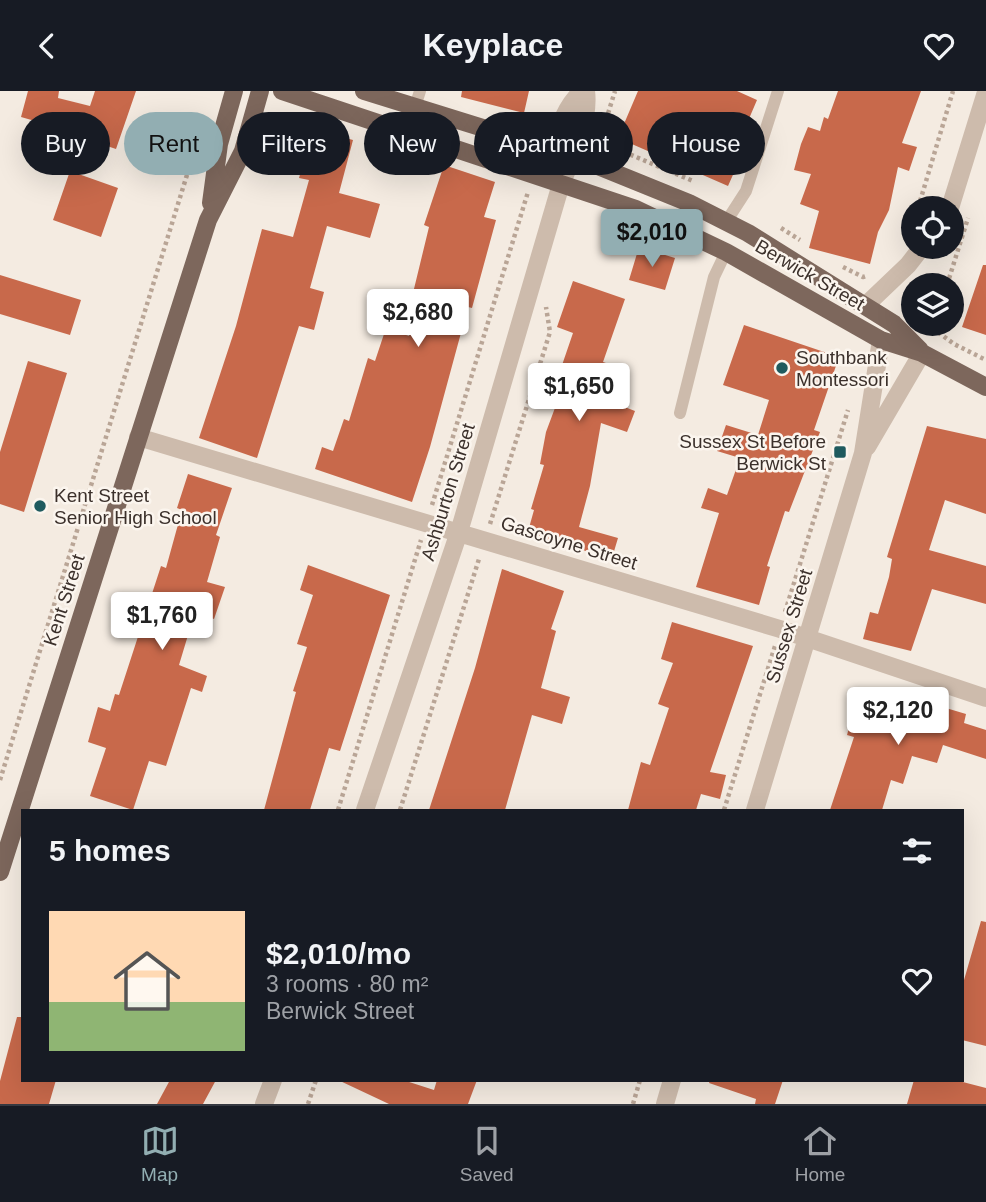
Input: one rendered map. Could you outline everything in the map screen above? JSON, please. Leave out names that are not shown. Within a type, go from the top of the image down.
[{"type":"main road","name":"Kent Street","points":[[208,220],[219,144],[234,91]]},
{"type":"main road","name":"Kent Street","points":[[0,872],[208,220],[243,151],[260,91]]},
{"type":"main road","name":"Berwick Street","points":[[282,91],[636,209],[726,251],[881,340],[922,352],[986,387]]},
{"type":"main road","name":"Berwick Street","points":[[364,91],[417,99],[474,120]]},
{"type":"main road","name":"Berwick Street","points":[[620,175],[689,203],[726,222],[894,324],[922,352]]},
{"type":"street","name":"Ashburton Street","points":[[567,112],[571,102],[584,91],[588,104],[586,112]]},
{"type":"street","points":[[954,196],[986,92]]},
{"type":"street","name":"Ashburton Street","points":[[559,175],[561,184]]},
{"type":"street","name":"Ashburton Street","points":[[365,809],[459,532],[565,175]]},
{"type":"street","points":[[865,306],[913,259]]},
{"type":"street","name":"Sussex Street","points":[[755,809],[863,453],[874,370],[881,340]]},
{"type":"street","name":"Sussex Street","points":[[863,453],[922,352]]},
{"type":"street","name":"Gascoyne Street","points":[[138,437],[808,638],[986,698]]},
{"type":"street","points":[[264,1104],[272,1082]]},
{"type":"street","points":[[665,1104],[671,1082]]},
{"type":"lane","points":[[726,222],[746,191],[778,91]]},
{"type":"lane","points":[[680,413],[714,277],[726,251]]},
{"type":"path","points":[[609,112],[615,91]]},
{"type":"path","points":[[922,196],[953,91]]},
{"type":"path","points":[[633,155],[704,187]]},
{"type":"path","points":[[0,780],[187,175]]},
{"type":"path","points":[[338,809],[528,193]]},
{"type":"path","points":[[951,273],[971,210]]},
{"type":"path","points":[[772,223],[795,235],[809,248]]},
{"type":"path","points":[[841,266],[863,277],[872,274]]},
{"type":"path","points":[[400,809],[550,332],[545,297]]},
{"type":"path","points":[[950,336],[986,359]]},
{"type":"path","points":[[783,618],[852,399]]},
{"type":"path","points":[[724,809],[776,642]]},
{"type":"path","points":[[308,1104],[315,1082]]},
{"type":"path","points":[[633,1104],[639,1082]]},
{"type":"building","points":[[28,91],[59,91],[58,98],[90,106],[95,91],[136,91],[129,112],[124,112],[124,126],[116,149],[110,147],[110,112],[22,112]]},
{"type":"building","points":[[462,91],[529,91],[524,112],[461,97]]},
{"type":"building","points":[[638,91],[737,91],[757,100],[752,112],[647,112],[647,151],[633,145],[633,112],[629,112]]},
{"type":"building","points":[[838,91],[921,91],[902,143],[917,147],[909,171],[898,167],[889,210],[878,232],[870,264],[809,248],[819,211],[800,204],[811,174],[794,170],[801,144],[808,127],[820,131],[824,117],[828,119]]},
{"type":"building","points":[[460,170],[495,182],[484,217],[496,220],[472,308],[468,307],[430,447],[412,502],[315,469],[322,447],[333,451],[344,419],[349,421],[368,358],[375,361],[386,328],[409,336],[421,295],[413,293],[429,227],[424,225],[441,175],[460,175]]},
{"type":"building","points":[[69,175],[81,175],[118,188],[101,237],[53,220]]},
{"type":"building","points":[[300,175],[344,175],[339,193],[380,204],[370,238],[327,226],[310,288],[324,292],[314,330],[299,326],[257,458],[199,438],[236,326],[262,229],[293,237],[309,180],[299,178]]},
{"type":"building","points":[[703,175],[733,175],[728,186]]},
{"type":"building","points":[[639,247],[675,258],[665,290],[629,280]]},
{"type":"building","points":[[983,265],[986,265],[986,335],[964,328]]},
{"type":"building","points":[[0,275],[81,300],[70,335],[0,314]]},
{"type":"building","points":[[573,281],[625,299],[603,362],[621,368],[609,401],[635,411],[627,432],[601,423],[590,486],[579,527],[618,538],[612,558],[527,535],[534,510],[531,509],[544,465],[540,464],[546,432],[568,373],[560,371],[573,333],[557,327]]},
{"type":"building","points":[[744,325],[839,357],[814,430],[820,432],[789,512],[785,511],[767,566],[770,567],[759,605],[696,587],[719,513],[701,508],[708,488],[727,495],[740,458],[717,451],[726,425],[758,435],[769,400],[723,385]]},
{"type":"building","points":[[28,361],[67,373],[24,512],[0,504],[0,452]]},
{"type":"building","points":[[927,426],[986,439],[986,514],[945,500],[929,550],[986,566],[986,604],[932,589],[911,651],[863,639],[870,612],[878,614],[892,559],[887,557]]},
{"type":"building","points":[[188,474],[232,488],[216,535],[220,537],[207,582],[225,587],[214,619],[195,612],[179,665],[207,676],[202,692],[191,688],[166,766],[149,761],[133,809],[130,809],[90,796],[106,748],[88,742],[98,707],[110,711],[115,694],[119,695],[161,566],[166,568],[182,510],[177,508]]},
{"type":"building","points":[[308,565],[390,595],[340,751],[329,748],[310,809],[264,809],[296,692],[293,691],[307,647],[297,644],[313,595],[300,590]]},
{"type":"building","points":[[502,569],[564,591],[551,629],[556,631],[541,688],[570,697],[562,724],[532,715],[505,809],[429,809],[475,668]]},
{"type":"building","points":[[672,622],[753,646],[710,772],[726,775],[720,799],[701,794],[696,809],[628,809],[641,762],[650,765],[669,708],[658,704],[673,663],[661,659]]},
{"type":"building","points":[[858,695],[905,709],[909,697],[966,714],[964,723],[986,730],[986,759],[943,745],[937,763],[912,756],[903,784],[891,780],[882,809],[830,809],[854,737],[847,735]]},
{"type":"building","points":[[981,921],[986,922],[986,1046],[964,1040],[964,980]]},
{"type":"building","points":[[17,1017],[21,1017],[21,1082],[55,1082],[49,1104],[0,1104],[0,1081]]},
{"type":"building","points":[[169,1082],[215,1082],[203,1104],[157,1104]]},
{"type":"building","points":[[342,1082],[409,1082],[434,1090],[436,1082],[476,1082],[468,1104],[389,1104]]},
{"type":"building","points":[[782,1082],[775,1104],[755,1104],[756,1099],[709,1083]]},
{"type":"building","points":[[913,1082],[963,1082],[986,1088],[986,1104],[907,1104]]},
{"type":"place","name":"Southbank Montessori","points":[[782,368]]},
{"type":"place","name":"Sussex St Before Berwick St","points":[[840,452]]},
{"type":"place","name":"Kent Street Senior High School","points":[[40,506]]}]
